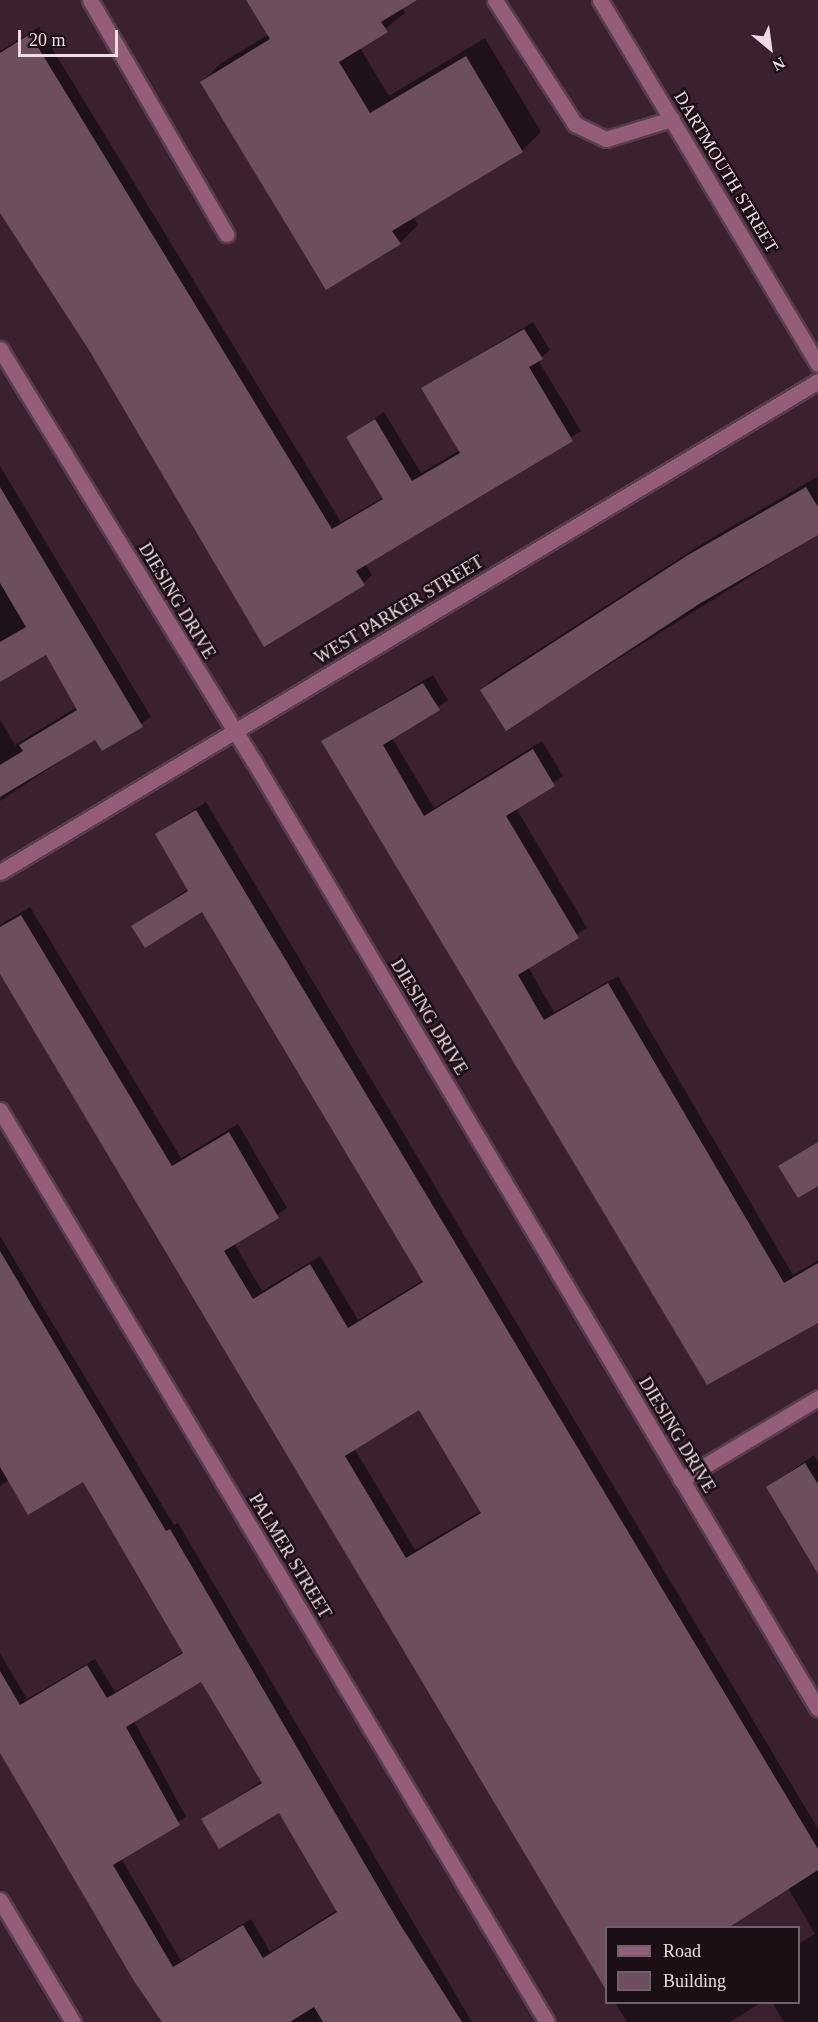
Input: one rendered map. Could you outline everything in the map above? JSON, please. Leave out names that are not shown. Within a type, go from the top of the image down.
[{"type":"street","points":[[90,0],[226,234]]},
{"type":"street","points":[[495,0],[575,124],[606,139],[640,133],[672,119]]},
{"type":"street","name":"DARTMOUTH STREET","points":[[600,0],[818,364]]},
{"type":"street","name":"DIESING DRIVE","points":[[0,349],[235,732],[818,1709]]},
{"type":"street","name":"WEST PARKER STREET","points":[[0,872],[818,381]]},
{"type":"street","name":"PALMER STREET","points":[[0,1110],[547,2022]]},
{"type":"street","points":[[681,1479],[818,1398]]},
{"type":"street","points":[[0,1900],[73,2022]]},
{"type":"building","points":[[246,0],[417,0],[381,22],[388,32],[339,62],[370,113],[466,56],[523,152],[392,231],[401,244],[326,290],[200,82],[270,39]]},
{"type":"building","points":[[30,34],[332,529],[383,499],[346,437],[375,419],[412,481],[460,453],[421,388],[524,329],[543,359],[529,367],[573,441],[356,571],[365,585],[264,647],[89,350],[0,213],[0,53]]},
{"type":"building","points":[[0,487],[143,727],[102,751],[95,740],[0,797],[0,765],[23,751],[19,745],[77,710],[46,655],[0,682],[0,642],[26,627],[0,583]]},
{"type":"building","points":[[806,487],[818,507],[818,535],[699,604],[506,731],[480,690],[688,555]]},
{"type":"building","points":[[423,683],[440,710],[383,745],[424,816],[533,749],[555,786],[506,816],[579,938],[518,975],[544,1020],[608,983],[784,1283],[818,1263],[818,1323],[707,1385],[321,741]]},
{"type":"building","points":[[196,810],[818,1849],[818,1870],[731,1926],[605,1926],[605,1988],[0,974],[0,927],[21,915],[172,1166],[229,1132],[279,1218],[224,1251],[253,1299],[310,1264],[348,1328],[423,1282],[202,912],[145,948],[131,926],[188,891],[155,834]],"holes":[[[419,1410],[481,1513],[406,1558],[345,1456]]]},
{"type":"building","points":[[818,1142],[818,1186],[798,1198],[778,1166]]},
{"type":"building","points":[[0,1251],[166,1531],[170,1529],[398,1921],[462,2022],[323,2022],[314,2007],[290,2022],[162,2022],[134,1981],[0,1753],[0,1671],[20,1705],[87,1665],[107,1698],[183,1653],[83,1482],[28,1515],[0,1467]],"holes":[[[201,1682],[262,1783],[201,1819],[219,1849],[279,1813],[337,1912],[263,1958],[243,1925],[173,1967],[113,1865],[180,1825],[126,1727]]]},
{"type":"building","points":[[805,1463],[818,1484],[818,1574],[766,1487]]}]
